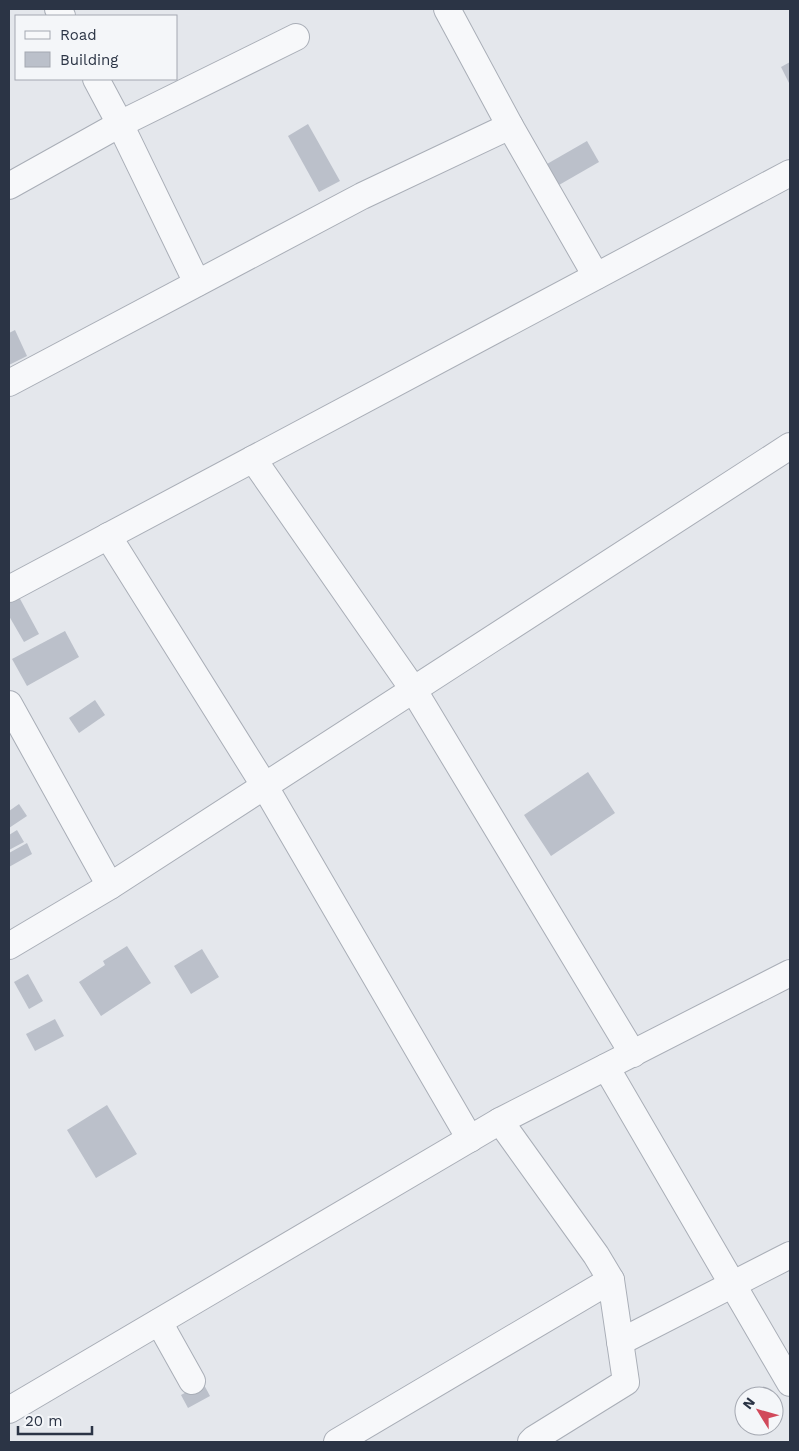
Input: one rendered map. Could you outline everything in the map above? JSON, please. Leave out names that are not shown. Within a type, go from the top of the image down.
[{"type":"street","points":[[448,9],[510,126],[596,276]]},
{"type":"street","points":[[9,186],[120,124],[296,36]]},
{"type":"street","points":[[97,80],[120,124],[197,283]]},
{"type":"street","points":[[9,384],[362,196],[510,126]]},
{"type":"street","points":[[9,589],[790,173]]},
{"type":"street","points":[[9,946],[110,886],[790,446]]},
{"type":"street","points":[[253,458],[412,690],[633,1054]]},
{"type":"street","points":[[108,536],[264,786],[470,1139]]},
{"type":"street","points":[[9,704],[110,886]]},
{"type":"street","points":[[9,1410],[500,1121],[790,973]]},
{"type":"street","points":[[606,1067],[790,1383]]},
{"type":"street","points":[[500,1121],[596,1255],[611,1280],[626,1382],[531,1442]]},
{"type":"street","points":[[620,1342],[790,1255]]},
{"type":"street","points":[[337,1442],[611,1280]]},
{"type":"street","points":[[159,1322],[192,1381]]},
{"type":"building","points":[[790,62],[790,85],[781,67]]},
{"type":"building","points":[[308,124],[340,181],[319,192],[288,136]]},
{"type":"building","points":[[587,141],[599,162],[559,185],[547,164]]},
{"type":"building","points":[[15,330],[27,356],[9,365],[9,333]]},
{"type":"building","points":[[19,597],[39,634],[24,642],[9,616],[9,603]]},
{"type":"building","points":[[65,631],[79,657],[27,686],[12,659]]},
{"type":"building","points":[[95,700],[105,715],[79,733],[69,718]]},
{"type":"building","points":[[588,772],[615,813],[551,856],[524,815]]},
{"type":"building","points":[[19,804],[27,816],[9,828],[9,811]]},
{"type":"building","points":[[17,830],[24,842],[9,850],[9,835]]},
{"type":"building","points":[[27,843],[32,854],[9,867],[9,853]]},
{"type":"building","points":[[127,946],[151,983],[101,1016],[79,982],[105,965],[103,961]]},
{"type":"building","points":[[202,949],[219,977],[191,994],[174,966]]},
{"type":"building","points":[[28,974],[43,1001],[29,1009],[14,982]]},
{"type":"building","points":[[55,1019],[64,1036],[35,1051],[26,1034]]},
{"type":"building","points":[[107,1105],[137,1154],[96,1178],[67,1130]]},
{"type":"building","points":[[203,1383],[210,1396],[188,1408],[181,1395]]}]
